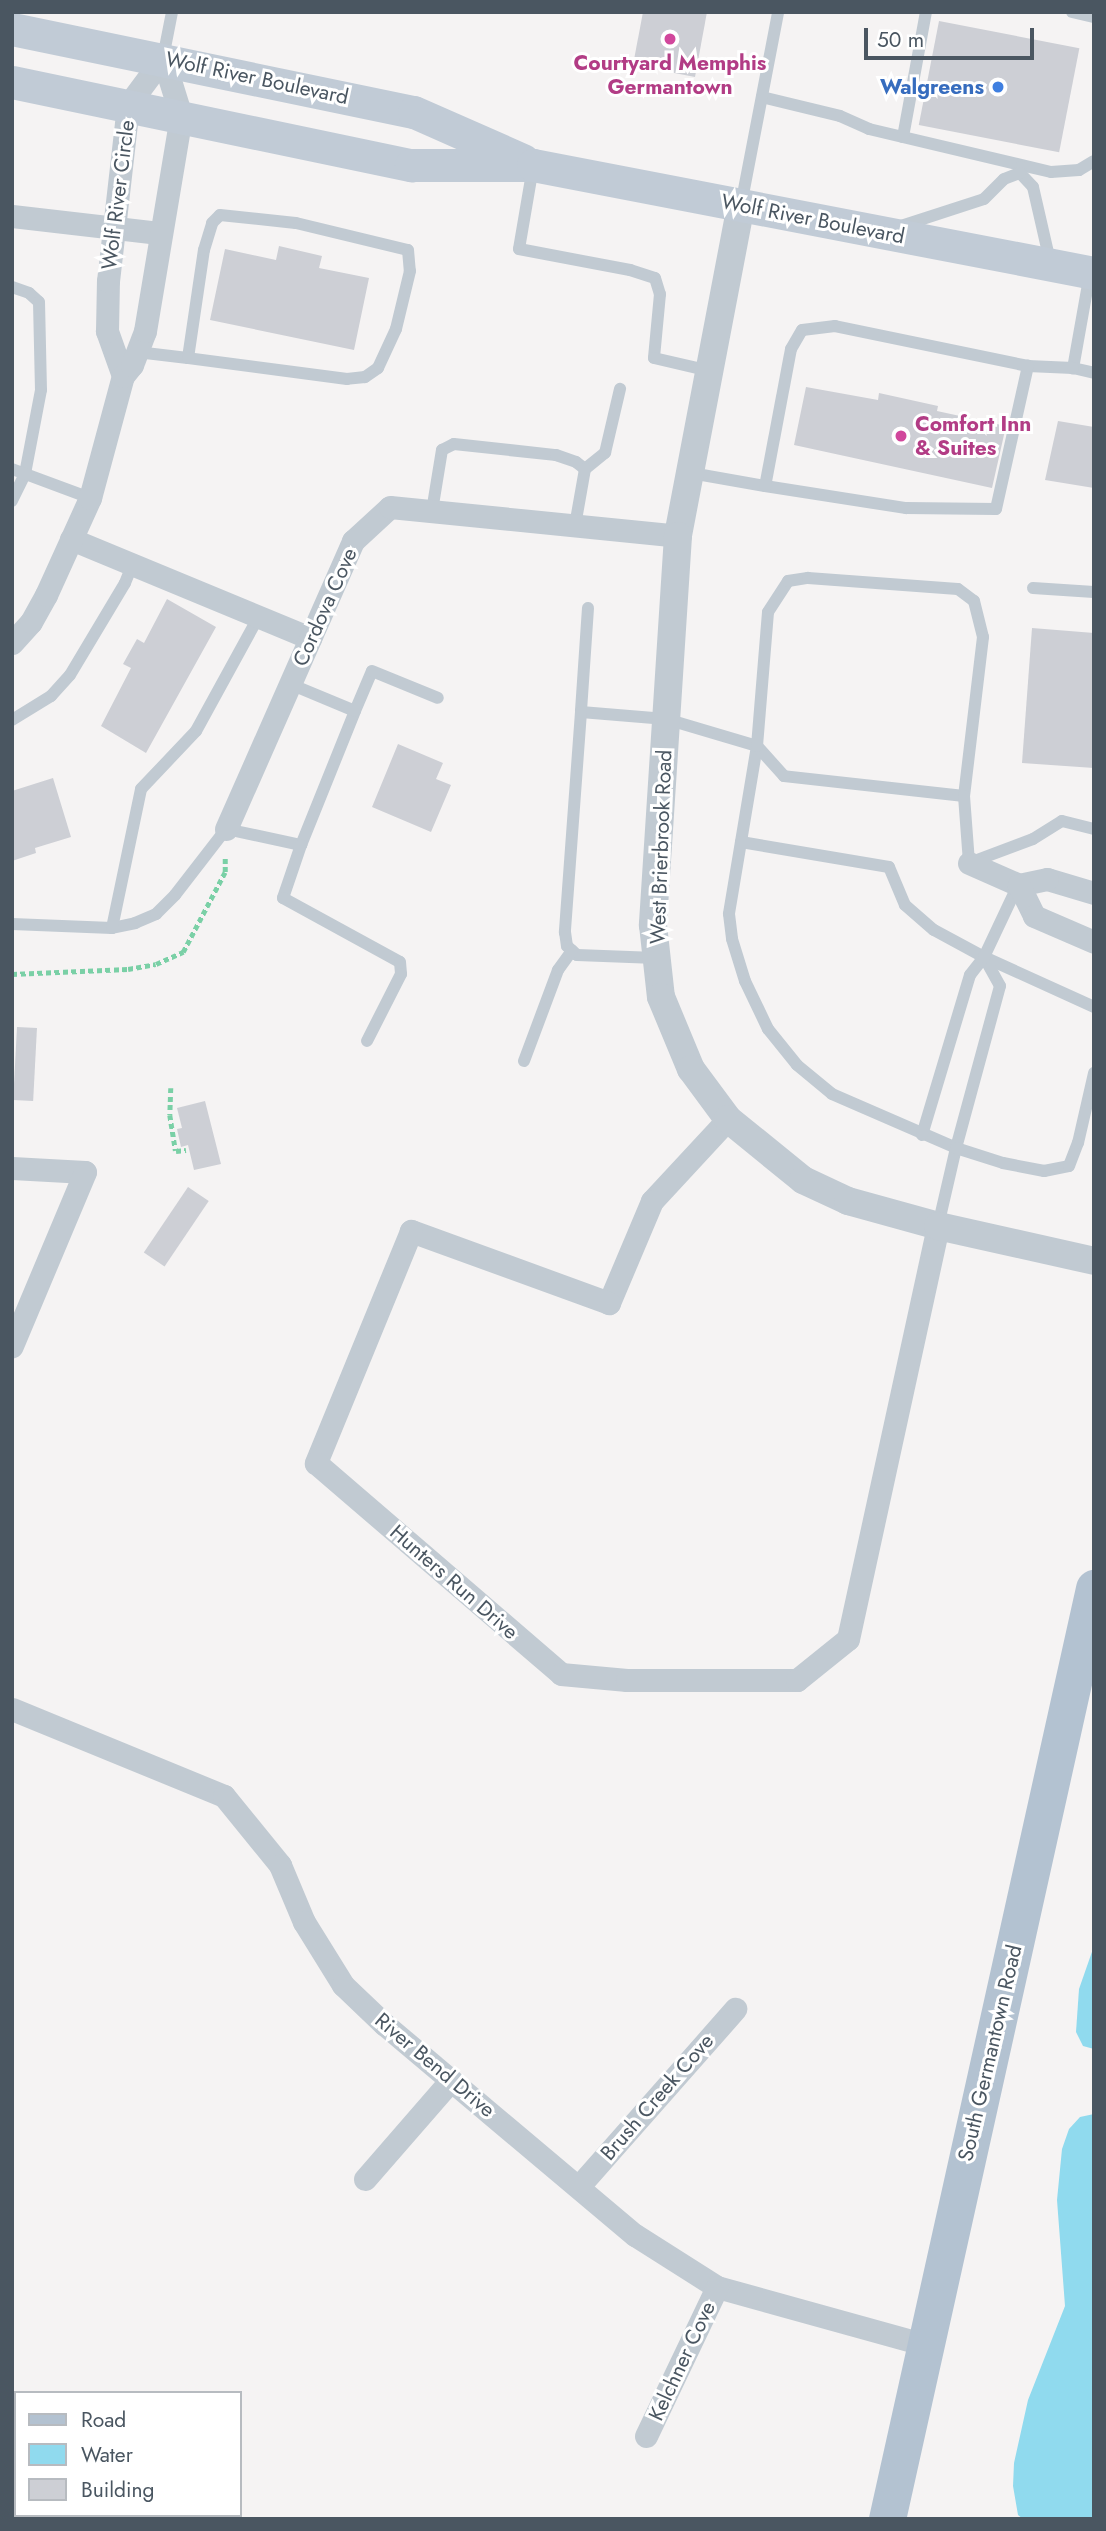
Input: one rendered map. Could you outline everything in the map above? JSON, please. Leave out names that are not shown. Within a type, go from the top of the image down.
[{"type":"main road","name":"Wolf River Boulevard","points":[[12,29],[163,58],[414,112],[533,165]]},
{"type":"main road","name":"Wolf River Boulevard","points":[[12,82],[411,165],[533,165],[1092,273]]},
{"type":"main road","name":"South Germantown Road","points":[[887,2519],[1094,1588]]},
{"type":"street","name":"Wolf River Circle","points":[[123,376],[107,331],[108,281],[128,105],[163,58]]},
{"type":"street","points":[[12,643],[31,622],[90,498],[123,376],[145,331],[159,233],[181,116],[163,58]]},
{"type":"street","name":"West Brierbrook Road","points":[[741,205],[678,536],[653,925],[661,997],[691,1069],[728,1119],[803,1180],[848,1201],[938,1226],[1094,1261]]},
{"type":"street","points":[[12,216],[159,233]]},
{"type":"street","name":"Cordova Cove","points":[[226,830],[353,541],[390,507],[678,536]]},
{"type":"street","points":[[71,539],[310,638]]},
{"type":"street","points":[[969,863],[1019,885],[1047,879],[1094,893]]},
{"type":"street","points":[[1019,885],[1034,916],[1094,942]]},
{"type":"street","name":"Hunters Run Drive","points":[[728,1119],[652,1201],[609,1303],[411,1231],[316,1462],[561,1674],[626,1680],[797,1680],[848,1639],[938,1226]]},
{"type":"street","points":[[12,1168],[85,1172],[12,1346]]},
{"type":"street","name":"River Bend Drive","points":[[12,1709],[224,1796],[280,1865],[304,1922],[343,1986],[451,2080],[580,2185],[635,2235],[717,2287],[926,2345]]},
{"type":"street","name":"Brush Creek Cove","points":[[580,2185],[735,2009]]},
{"type":"street","points":[[365,2179],[451,2080]]},
{"type":"street","name":"Kelchner Cove","points":[[646,2436],[717,2287]]},
{"type":"lane","points":[[163,58],[173,12]]},
{"type":"lane","points":[[741,205],[778,12]]},
{"type":"lane","points":[[903,137],[926,12]]},
{"type":"lane","points":[[1072,12],[1094,17]]},
{"type":"lane","points":[[762,97],[840,116],[870,129],[1021,169],[1051,172],[1079,170],[1094,161]]},
{"type":"lane","points":[[533,165],[519,249],[630,270],[655,278],[660,295],[654,358],[710,371]]},
{"type":"lane","points":[[883,232],[984,199],[1004,179],[1021,169]]},
{"type":"lane","points":[[1021,169],[1033,187],[1051,265]]},
{"type":"lane","points":[[137,352],[347,379],[365,377],[378,368],[396,329],[410,271],[408,250],[296,223],[220,215],[212,223],[204,250],[188,358]]},
{"type":"lane","points":[[1073,369],[1092,273]]},
{"type":"lane","points":[[12,287],[29,293],[39,302],[41,390],[25,474],[12,501]]},
{"type":"lane","points":[[765,486],[791,349],[803,330],[835,326],[1028,366],[1094,373]]},
{"type":"lane","points":[[691,473],[906,508],[996,509],[1028,366]]},
{"type":"lane","points":[[575,526],[585,469],[605,453],[620,389]]},
{"type":"lane","points":[[432,511],[442,450],[454,444],[555,455],[576,462],[585,469]]},
{"type":"lane","points":[[12,469],[90,498]]},
{"type":"lane","points":[[12,720],[51,696],[70,676],[125,583],[132,564]]},
{"type":"lane","points":[[1094,829],[1062,821],[1032,839],[969,863],[964,796],[983,638],[974,601],[958,589],[808,578],[788,581],[768,612],[757,746],[729,914],[732,939],[745,981],[768,1029],[797,1065],[832,1094],[956,1148],[1003,1163],[1044,1171],[1069,1166],[1078,1143],[1094,1073]]},
{"type":"lane","points":[[1033,588],[1094,592]]},
{"type":"lane","points":[[588,608],[565,932],[567,946],[576,955],[656,958]]},
{"type":"lane","points":[[113,928],[141,789],[196,731],[258,616]]},
{"type":"lane","points":[[367,1041],[401,974],[400,962],[283,898],[301,845],[372,671],[438,698]]},
{"type":"lane","points":[[290,684],[355,711]]},
{"type":"lane","points":[[581,712],[666,719],[757,746],[784,776],[964,796]]},
{"type":"lane","points":[[12,924],[113,928],[156,914],[175,895],[226,830],[301,845]]},
{"type":"lane","points":[[741,842],[889,867],[905,905],[934,930],[984,957],[1094,1007]]},
{"type":"lane","points":[[922,1135],[970,975],[984,957],[1019,885]]},
{"type":"lane","points":[[524,1060],[558,970],[572,951]]},
{"type":"lane","points":[[938,1226],[1000,986],[984,957]]},
{"type":"path","points":[[170,1088],[170,1124],[176,1152],[186,1150]]},
{"type":"water","points":[[1094,1946],[1094,2049],[1083,2046],[1076,2032],[1079,1989]]},
{"type":"water","points":[[1094,2114],[1094,2519],[1023,2519],[1018,2515],[1013,2486],[1014,2463],[1028,2400],[1065,2306],[1057,2200],[1062,2149],[1069,2129],[1080,2117]]},
{"type":"building","name":"Courtyard Memphis Germantown","points":[[643,12],[707,12],[695,77],[633,65]]},
{"type":"building","name":"Walgreens","points":[[939,21],[1079,48],[1059,152],[919,125]]},
{"type":"building","points":[[279,246],[322,256],[319,268],[369,278],[354,350],[210,320],[225,249],[276,260]]},
{"type":"building","name":"Comfort Inn & Suites","points":[[806,387],[878,400],[879,393],[938,406],[937,411],[1006,426],[992,488],[794,445]]},
{"type":"building","points":[[1058,421],[1094,427],[1094,488],[1045,480]]},
{"type":"building","points":[[167,599],[216,627],[146,753],[101,726],[131,668],[123,664],[137,639],[144,643]]},
{"type":"building","points":[[1032,628],[1094,633],[1094,768],[1022,763]]},
{"type":"building","points":[[398,744],[443,763],[436,779],[451,785],[431,832],[372,807]]},
{"type":"building","points":[[53,778],[71,837],[35,848],[36,853],[12,861],[12,791]]},
{"type":"building","points":[[17,1027],[37,1028],[33,1101],[13,1100]]},
{"type":"building","points":[[205,1101],[221,1164],[194,1170],[188,1145],[181,1147],[177,1129],[182,1128],[177,1108]]},
{"type":"building","points":[[188,1187],[209,1201],[165,1266],[144,1252]]},
{"type":"place","name":"Courtyard Memphis Germantown","points":[[670,39]]},
{"type":"place","name":"Walgreens","points":[[998,87]]},
{"type":"place","name":"Comfort Inn & Suites","points":[[901,436]]}]
